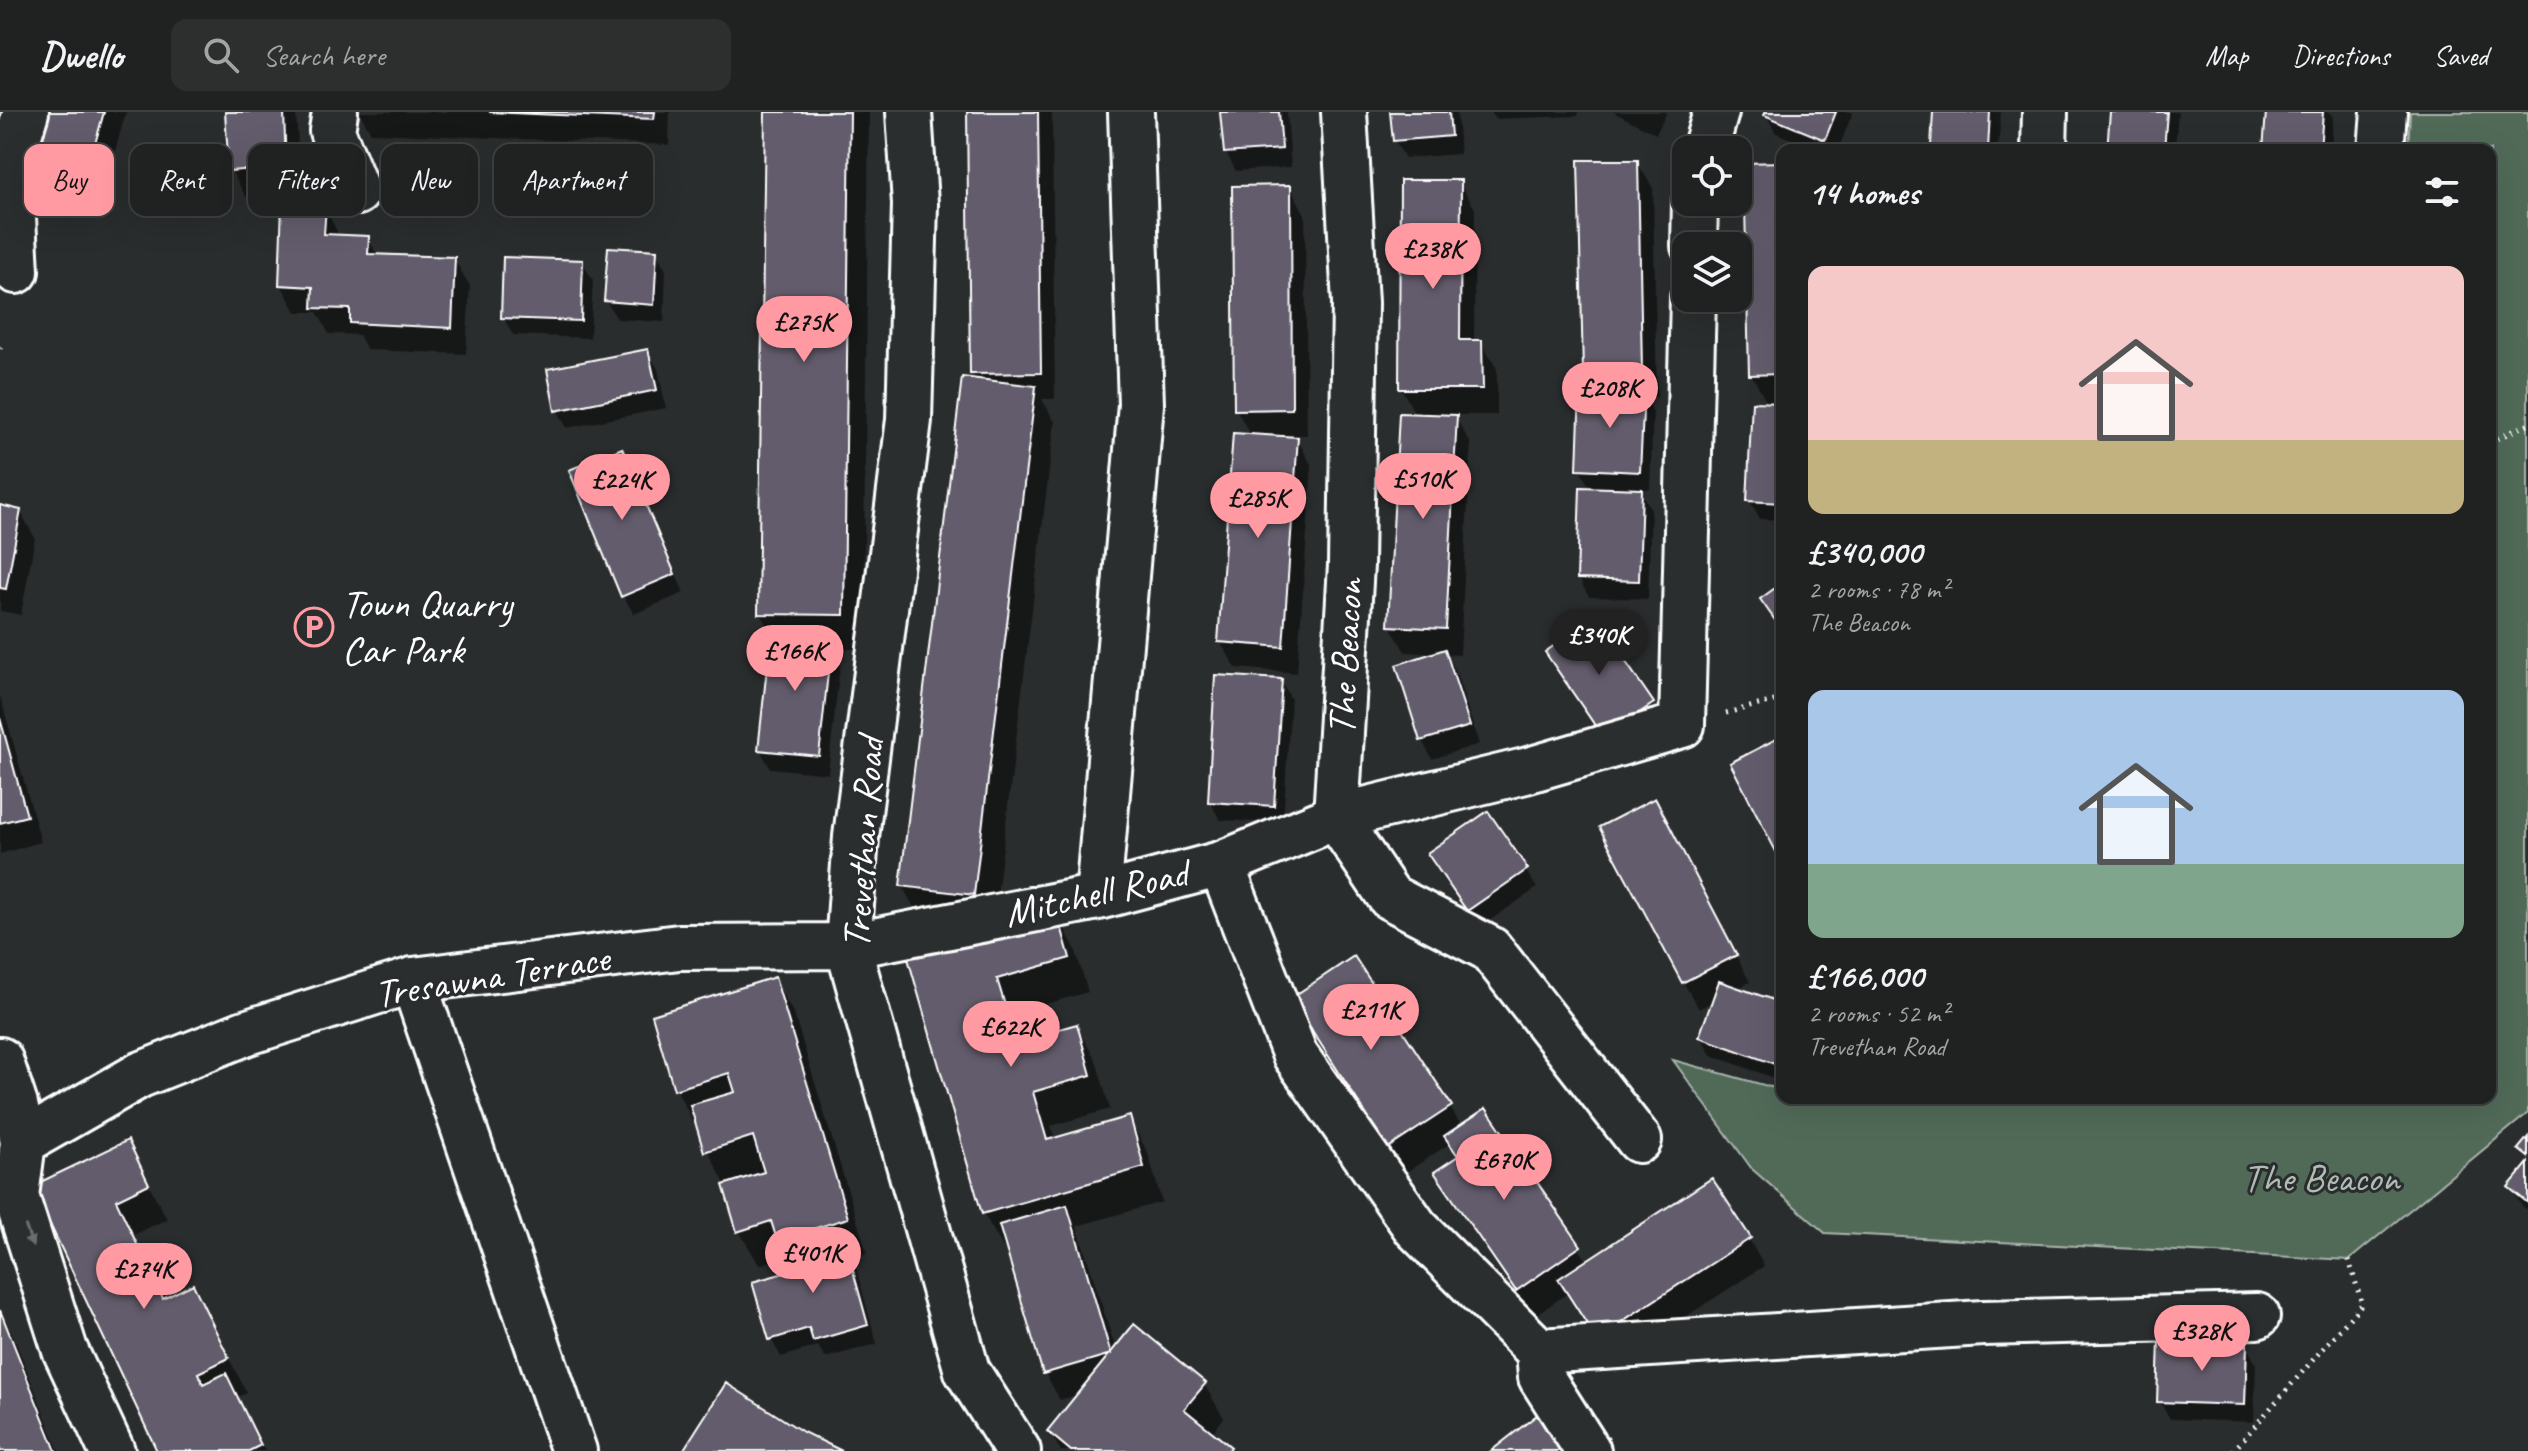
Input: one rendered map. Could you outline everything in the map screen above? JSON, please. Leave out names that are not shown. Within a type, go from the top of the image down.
[{"type":"street","points":[[335,112],[332,131],[337,144]]},
{"type":"street","name":"Trevethan Road","points":[[909,112],[915,204],[909,420],[856,837],[848,946],[967,1371],[1018,1451]]},
{"type":"street","points":[[1098,897],[1141,404],[1131,112]]},
{"type":"street","name":"The Beacon","points":[[1336,817],[1351,565],[1355,303],[1344,112]]},
{"type":"street","points":[[1709,136],[1716,112]]},
{"type":"street","points":[[2044,144],[2045,112]]},
{"type":"street","points":[[2381,144],[2384,112]]},
{"type":"street","points":[[16,271],[17,142]]},
{"type":"street","points":[[1682,725],[1693,312]]},
{"type":"street","name":"Mitchell Road","points":[[848,946],[1098,897],[1221,864],[1336,817],[1525,771],[1682,725]]},
{"type":"street","points":[[1336,817],[1390,897],[1490,949],[1639,1140]]},
{"type":"street","points":[[1221,864],[1295,1055],[1416,1228],[1539,1351],[1541,1377],[1588,1451]]},
{"type":"street","name":"Tresawna Terrace","points":[[13,1123],[245,1033],[413,980],[679,947],[848,946]]},
{"type":"street","points":[[413,980],[574,1451]]},
{"type":"street","points":[[0,1060],[13,1123],[16,1196],[65,1350],[112,1451]]},
{"type":"street","points":[[1539,1351],[1983,1323],[2257,1316]]},
{"type":"path","points":[[2496,439],[2528,424]]},
{"type":"path","points":[[1682,725],[1776,701]]},
{"type":"path","points":[[2233,1451],[2362,1304],[2349,1260]]},
{"type":"green space","name":"The Beacon","points":[[2410,112],[2528,112],[2528,1113],[2349,1260],[1825,1233],[1752,1169],[1673,1060],[1776,1088],[1776,1104],[2496,1104],[2496,144],[2408,144]]},
{"type":"building","points":[[42,112],[104,112],[95,144],[33,144]]},
{"type":"building","points":[[225,112],[284,112],[285,144],[248,144],[248,170],[232,171],[232,144],[227,144]]},
{"type":"building","points":[[489,112],[655,112],[654,119]]},
{"type":"building","points":[[765,112],[850,112],[844,615],[758,614]]},
{"type":"building","points":[[967,112],[1038,112],[1041,373],[970,374]]},
{"type":"building","points":[[1220,112],[1279,112],[1282,149],[1224,153]]},
{"type":"building","points":[[1390,112],[1449,112],[1451,136],[1393,141]]},
{"type":"building","points":[[1765,112],[1836,112],[1825,140],[1764,115]]},
{"type":"building","points":[[1933,112],[1990,112],[1988,144],[1931,144]]},
{"type":"building","points":[[2110,112],[2167,112],[2164,144],[2107,144]]},
{"type":"building","points":[[2266,112],[2323,112],[2320,144],[2263,144]]},
{"type":"building","points":[[1578,160],[1638,160],[1642,371],[1583,372]]},
{"type":"building","points":[[1776,162],[1776,374],[1749,375],[1748,312],[1752,312],[1752,232],[1746,232],[1745,216],[1752,216],[1752,163]]},
{"type":"building","points":[[1400,180],[1461,180],[1460,340],[1482,340],[1483,389],[1399,389]]},
{"type":"building","points":[[1291,185],[1292,409],[1234,410],[1232,186]]},
{"type":"building","points":[[282,216],[325,216],[324,234],[369,236],[368,254],[455,257],[452,328],[350,323],[350,309],[312,308],[313,287],[279,285]]},
{"type":"building","points":[[608,247],[657,250],[654,305],[604,301]]},
{"type":"building","points":[[503,257],[583,260],[581,321],[501,318]]},
{"type":"building","points":[[648,349],[657,390],[555,411],[547,369]]},
{"type":"building","points":[[962,377],[1036,386],[974,895],[900,886]]},
{"type":"building","points":[[1580,389],[1644,392],[1640,472],[1577,469]]},
{"type":"building","points":[[1752,402],[1776,403],[1776,503],[1747,501]]},
{"type":"building","points":[[1399,413],[1457,415],[1446,629],[1388,626]]},
{"type":"building","points":[[1233,433],[1298,437],[1283,647],[1218,642]]},
{"type":"building","points":[[622,448],[675,574],[621,597],[569,470]]},
{"type":"building","points":[[1580,487],[1642,489],[1639,581],[1577,579]]},
{"type":"building","points":[[0,505],[21,510],[6,589],[0,588]]},
{"type":"building","points":[[1776,587],[1776,622],[1760,599]]},
{"type":"building","points":[[1595,617],[1654,703],[1603,737],[1545,652]]},
{"type":"building","points":[[771,630],[832,636],[819,756],[758,750]]},
{"type":"building","points":[[1445,649],[1470,726],[1420,741],[1396,665]]},
{"type":"building","points":[[1215,675],[1282,679],[1274,806],[1208,802]]},
{"type":"building","points":[[0,718],[27,816],[0,823]]},
{"type":"building","points":[[1776,739],[1776,851],[1730,763]]},
{"type":"building","points":[[1655,798],[1737,955],[1682,983],[1599,827]]},
{"type":"building","points":[[1488,811],[1528,869],[1467,911],[1427,853]]},
{"type":"building","points":[[1057,912],[1070,958],[997,979],[1016,1041],[1077,1024],[1091,1075],[1033,1092],[1047,1140],[1130,1116],[1144,1167],[982,1214],[907,955]]},
{"type":"building","points":[[1354,956],[1452,1106],[1388,1148],[1291,998]]},
{"type":"building","points":[[775,977],[848,1218],[777,1240],[771,1221],[737,1232],[723,1185],[764,1172],[753,1136],[704,1152],[690,1105],[735,1092],[729,1073],[674,1090],[652,1015]]},
{"type":"building","points":[[1719,981],[1776,1001],[1776,1065],[1699,1037]]},
{"type":"building","points":[[1486,1108],[1581,1246],[1516,1291],[1434,1172],[1458,1156],[1444,1136]]},
{"type":"building","points":[[2528,1137],[2528,1157],[2518,1149]]},
{"type":"building","points":[[128,1140],[149,1184],[116,1200],[163,1299],[193,1284],[229,1358],[198,1373],[203,1384],[226,1373],[261,1445],[249,1451],[157,1451],[32,1186]]},
{"type":"building","points":[[2528,1163],[2528,1203],[2508,1187]]},
{"type":"building","points":[[1712,1178],[1751,1238],[1596,1338],[1558,1279]]},
{"type":"building","points":[[1067,1205],[1111,1354],[1043,1374],[999,1225]]},
{"type":"building","points":[[844,1238],[868,1325],[813,1341],[809,1328],[769,1340],[752,1282],[795,1270],[790,1253]]},
{"type":"building","points":[[0,1310],[56,1451],[0,1451]]},
{"type":"building","points":[[1134,1324],[1206,1383],[1184,1409],[1231,1447],[1228,1451],[1071,1451],[1047,1431]]},
{"type":"building","points":[[2159,1340],[2247,1344],[2245,1405],[2157,1402]]},
{"type":"building","points":[[726,1383],[803,1432],[842,1451],[684,1449]]},
{"type":"building","points":[[1537,1415],[1561,1451],[1491,1451]]},
{"type":"place","name":"Town Quarry Car Park","points":[[314,627]]}]
